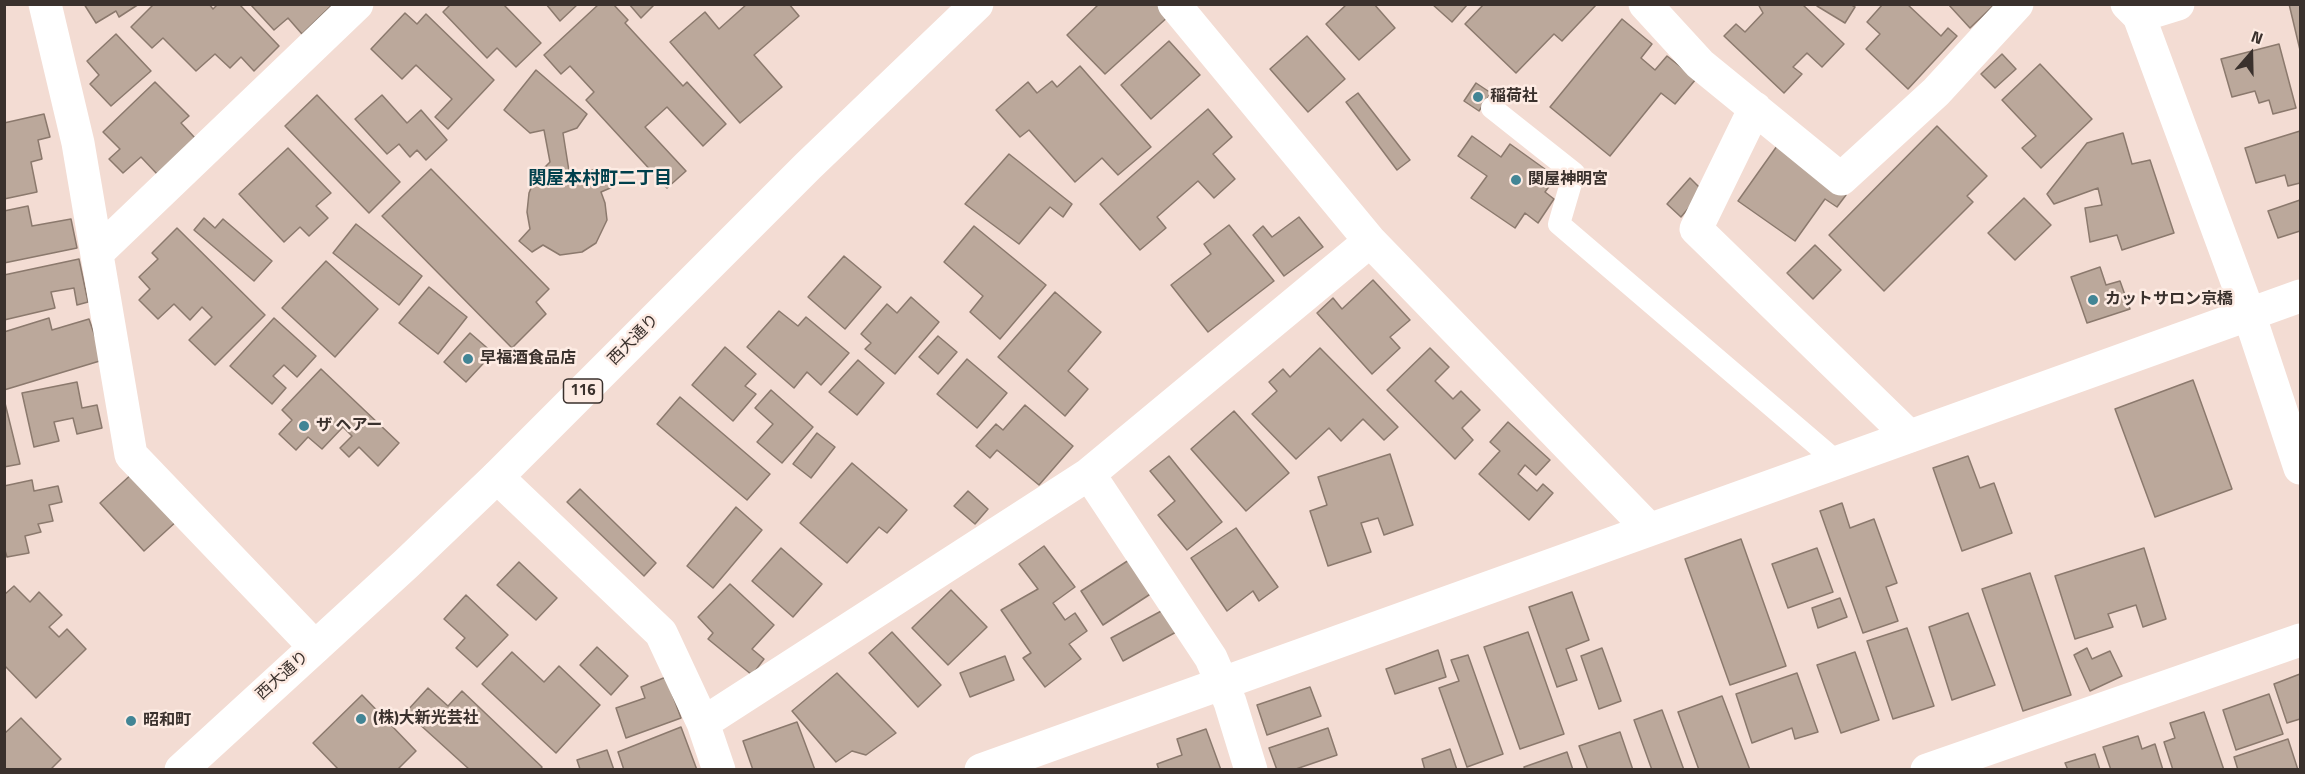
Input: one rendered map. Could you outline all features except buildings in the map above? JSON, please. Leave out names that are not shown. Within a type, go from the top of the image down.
[{"type":"main road","points":[[45,4],[78,143],[131,455],[315,647]]},
{"type":"main road","points":[[97,253],[357,4]]},
{"type":"main road","name":"西大通り","points":[[181,770],[406,564],[497,477],[808,166],[977,4]]},
{"type":"main road","points":[[1174,4],[1370,241],[1649,529]]},
{"type":"main road","points":[[1645,4],[1700,64],[1841,179],[1936,92],[2017,4]]},
{"type":"main road","points":[[2178,4],[2133,10],[2249,314],[2301,468]]},
{"type":"main road","points":[[1755,108],[1696,229],[1909,436]]},
{"type":"main road","points":[[703,723],[1089,474],[1370,241]]},
{"type":"main road","points":[[981,770],[2301,296]]},
{"type":"main road","points":[[1089,474],[1211,658],[1222,683],[1251,770]]},
{"type":"main road","points":[[497,477],[661,633],[703,723],[719,770]]},
{"type":"main road","points":[[1927,770],[2301,640]]},
{"type":"lane","points":[[1492,108],[1574,173],[1559,224],[1837,462]]},
{"type":"place","name":"稲荷社","points":[[1478,97]]},
{"type":"place","name":"関屋神明宮","points":[[1516,180]]},
{"type":"place","name":"カットサロン京橋","points":[[2093,300]]},
{"type":"place","name":"早福酒食品店","points":[[468,359]]},
{"type":"place","name":"ザ ヘアー","points":[[304,426]]},
{"type":"place","name":"(株)大新光芸社","points":[[361,719]]},
{"type":"place","name":"昭和町","points":[[131,721]]},
{"type":"district","name":"関屋本村町二丁目","points":[[600,180]]}]
